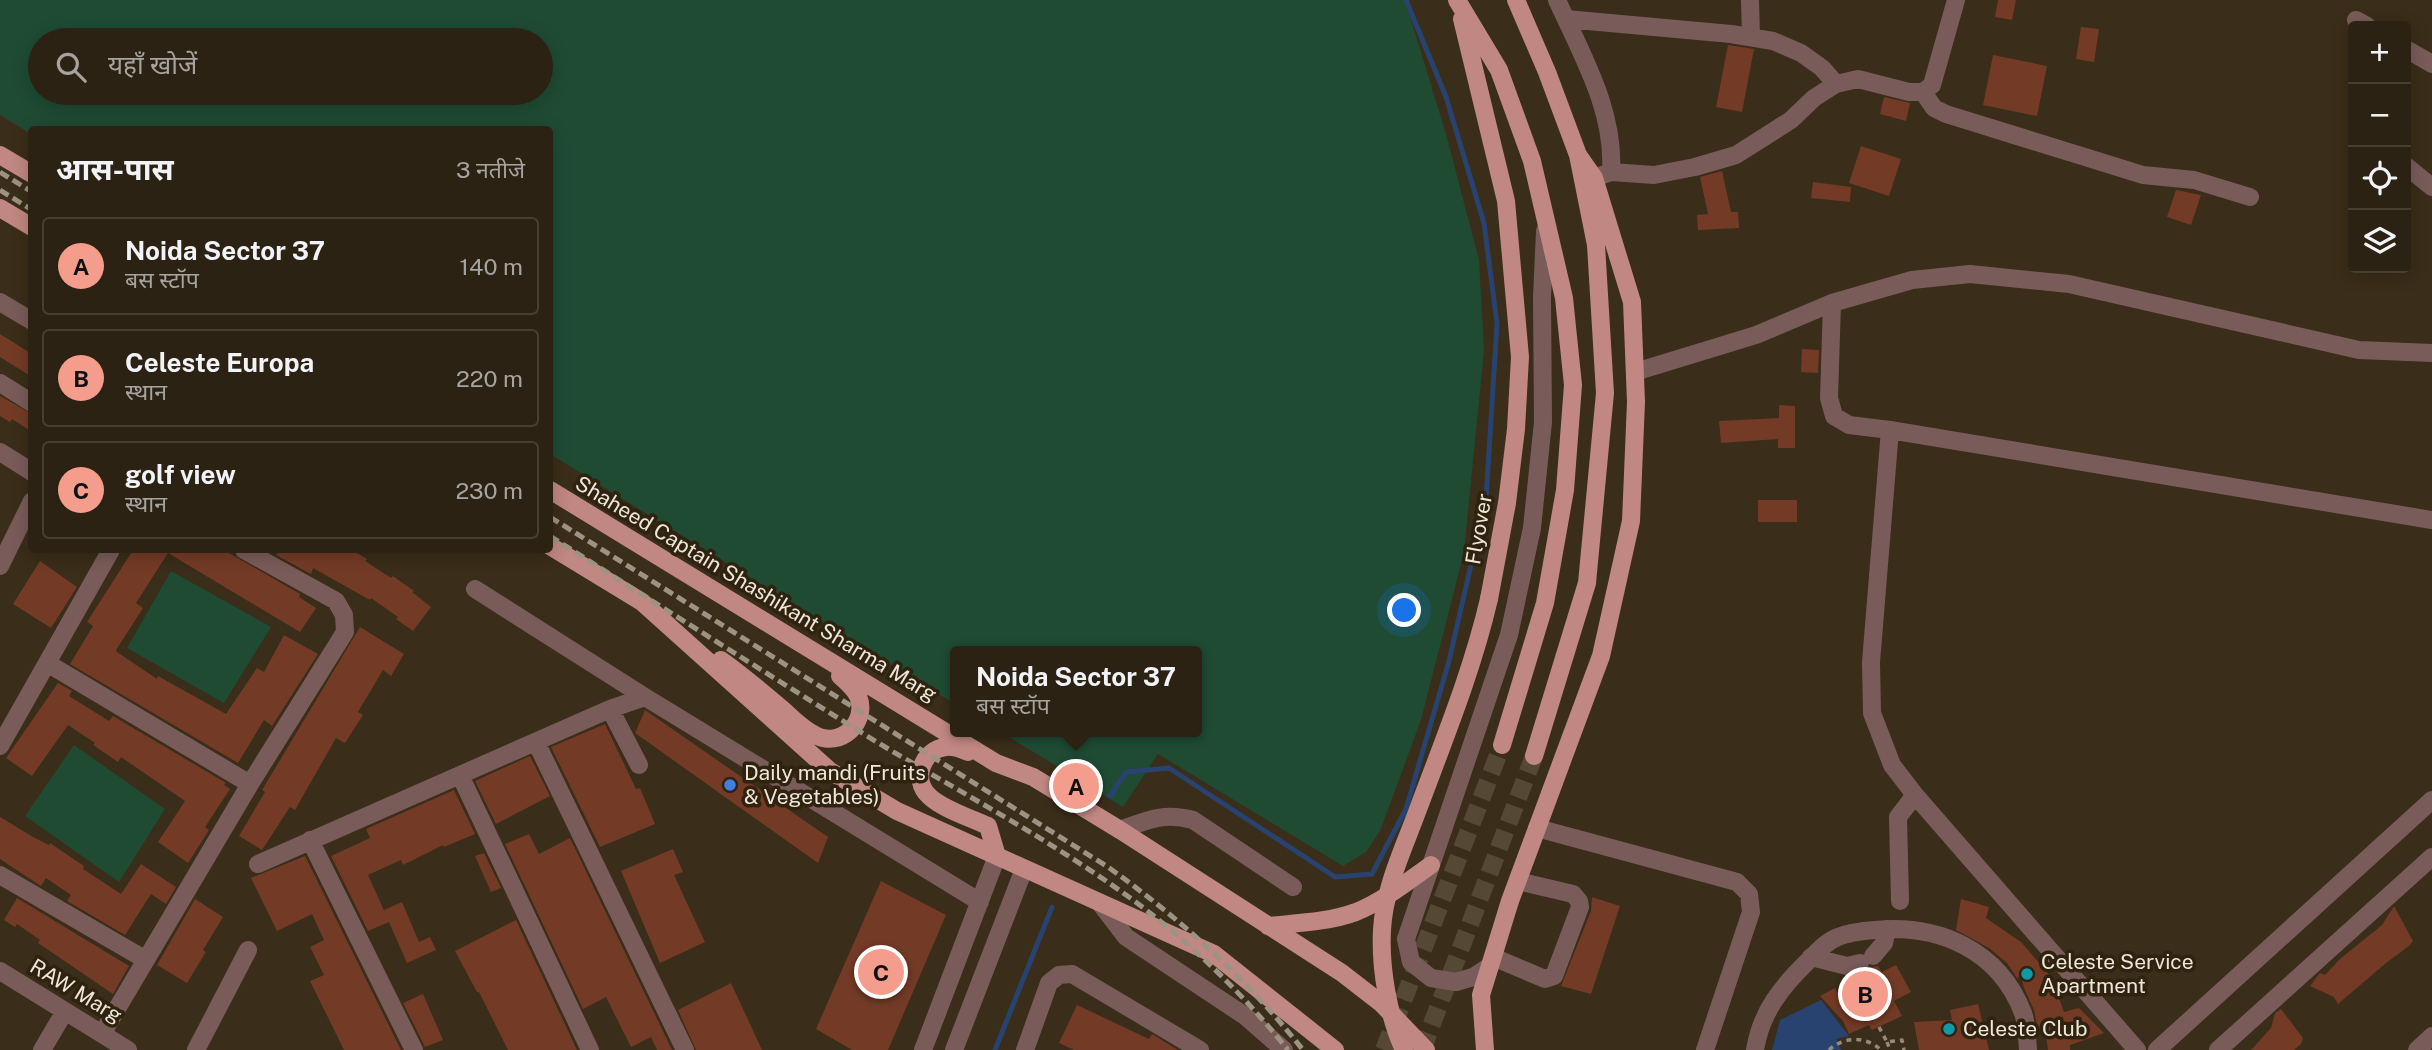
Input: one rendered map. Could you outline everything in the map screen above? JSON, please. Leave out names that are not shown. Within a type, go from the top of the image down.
[{"type":"main road","points":[[1516,0],[1578,155],[1596,245],[1605,393],[1587,583],[1534,756]]},
{"type":"main road","points":[[1457,1],[1499,70],[1532,161],[1564,298],[1573,385],[1564,490],[1545,603],[1502,745]]},
{"type":"main road","name":"Flyover","points":[[1404,1050],[1398,1039],[1383,975],[1382,928],[1392,880],[1478,646],[1507,503],[1516,429],[1520,357],[1506,201],[1457,1]]},
{"type":"main road","points":[[0,155],[28,172]]},
{"type":"main road","points":[[1485,1050],[1481,995],[1518,881],[1601,656],[1629,531],[1636,402],[1632,302],[1603,175],[1578,155]]},
{"type":"main road","points":[[0,208],[28,225]]},
{"type":"main road","name":"Shaheed Captain Shashikant Sharma Marg","points":[[553,492],[950,735]]},
{"type":"main road","points":[[553,548],[642,603],[750,682],[808,731],[827,739],[837,738],[846,734],[859,718],[859,698],[854,689],[810,649]]},
{"type":"main road","points":[[642,603],[830,771],[897,811],[1214,954],[1335,1050]]},
{"type":"main road","name":"Shaheed Captain Shashikant Sharma Marg","points":[[954,737],[996,763],[1033,777],[1367,990],[1426,1050]]},
{"type":"main road","points":[[996,763],[953,747],[944,747],[936,750],[923,762],[920,780],[923,789],[935,801],[988,826],[997,856]]},
{"type":"main road","points":[[1268,926],[1311,922],[1354,912],[1383,898],[1431,865]]},
{"type":"street","points":[[1557,0],[1605,110],[1613,150],[1603,175],[1654,175],[1736,155],[1791,120],[1814,98],[1836,84],[1858,79],[1909,92],[1923,92],[1932,85],[1956,0]]},
{"type":"street","points":[[1750,0],[1751,37]]},
{"type":"street","points":[[1566,19],[1773,41],[1801,53],[1822,68],[1836,84]]},
{"type":"street","points":[[2411,52],[2432,64]]},
{"type":"street","points":[[1923,92],[1934,108],[1946,114],[2143,175],[2194,180],[2250,197]]},
{"type":"street","points":[[2411,170],[2432,187]]},
{"type":"street","points":[[1518,881],[1573,894],[1579,901],[1580,907],[1554,976],[1545,979],[1491,962],[1473,977],[1456,982],[1431,978],[1411,962],[1406,939],[1509,635],[1532,528],[1543,422],[1542,297],[1546,220]]},
{"type":"street","points":[[1635,372],[1756,335],[1832,303],[1912,280],[1970,274],[2069,284],[2359,350],[2432,353]]},
{"type":"street","points":[[0,302],[28,319]]},
{"type":"street","points":[[1832,303],[1829,398],[1834,416],[1849,425],[2432,520]]},
{"type":"street","points":[[0,383],[28,400]]},
{"type":"street","points":[[1890,430],[1871,662],[1871,713],[1892,765],[1915,795],[2137,1050]]},
{"type":"street","points":[[0,452],[28,470]]},
{"type":"street","points":[[0,566],[28,509]]},
{"type":"street","points":[[0,746],[109,553]]},
{"type":"street","points":[[102,1034],[250,784],[345,632],[344,615],[336,601],[249,553]]},
{"type":"street","points":[[475,589],[645,697],[980,902]]},
{"type":"street","points":[[47,663],[250,784]]},
{"type":"street","points":[[258,864],[610,709],[645,697]]},
{"type":"street","points":[[610,709],[639,765]]},
{"type":"street","points":[[536,742],[685,1050]]},
{"type":"street","points":[[460,775],[590,1050]]},
{"type":"street","points":[[1899,901],[1898,817],[1915,795]]},
{"type":"street","points":[[2157,1050],[2432,800]]},
{"type":"street","points":[[1119,830],[1157,817],[1174,815],[1193,820],[1293,887]]},
{"type":"street","points":[[1537,828],[1737,882],[1749,894],[1751,912],[1705,1050]]},
{"type":"street","points":[[310,840],[414,1050]]},
{"type":"street","points":[[923,1050],[997,856]]},
{"type":"street","points":[[2218,1050],[2432,857]]},
{"type":"street","points":[[954,1050],[1024,869]]},
{"type":"street","points":[[0,875],[146,960]]},
{"type":"street","points":[[1100,903],[1126,937],[1245,1016],[1284,1050]]},
{"type":"street","points":[[1811,957],[1847,966],[1866,960],[1884,943],[1887,929]]},
{"type":"street","points":[[1755,1050],[1761,1023],[1769,1005],[1811,957],[1836,937],[1887,929],[1928,931],[1979,954],[2008,983],[2024,1015],[2028,1050]]},
{"type":"street","points":[[197,1050],[248,950]]},
{"type":"street","name":"RAW Marg","points":[[0,971],[128,1050]]},
{"type":"street","points":[[1025,1050],[1049,983],[1059,975],[1072,974],[1200,1050]]},
{"type":"street","points":[[41,1050],[65,1011]]},
{"type":"street","points":[[2417,1050],[2432,1036]]},
{"type":"path","points":[[1880,1027],[1890,1050]]},
{"type":"path","points":[[1829,1050],[1846,1040],[1861,1039],[1875,1044],[1881,1050]]},
{"type":"path","points":[[1887,1042],[1902,1040],[1904,1050]]},
{"type":"green space","points":[[0,0],[1405,0],[1446,134],[1479,260],[1484,351],[1464,552],[1421,720],[1380,831],[1366,852],[1343,866],[1158,754],[1123,807],[1009,737],[1202,737],[1202,646],[950,646],[950,701],[553,456],[553,126],[28,126],[28,132],[0,115]]},
{"type":"green space","points":[[171,571],[271,627],[224,703],[127,648]]},
{"type":"green space","points":[[74,745],[165,809],[119,882],[25,816]]},
{"type":"water","points":[[1821,1000],[1849,1036],[1836,1039],[1841,1050],[1772,1050],[1780,1020]]},
{"type":"building","points":[[1998,0],[2016,0],[2012,20],[1995,17]]},
{"type":"building","points":[[2081,27],[2099,29],[2094,62],[2076,59]]},
{"type":"building","points":[[1728,45],[1754,49],[1742,112],[1716,107]]},
{"type":"building","points":[[1993,55],[2047,66],[2037,116],[1983,105]]},
{"type":"building","points":[[1884,97],[1910,103],[1906,121],[1880,114]]},
{"type":"building","points":[[1861,146],[1901,159],[1889,196],[1849,183]]},
{"type":"building","points":[[1722,171],[1731,212],[1738,212],[1739,228],[1698,230],[1697,215],[1708,214],[1700,177]]},
{"type":"building","points":[[1813,182],[1851,187],[1850,202],[1811,198]]},
{"type":"building","points":[[2176,190],[2201,195],[2191,225],[2167,217]]},
{"type":"building","points":[[0,334],[28,352],[28,374],[0,357]]},
{"type":"building","points":[[1802,349],[1819,350],[1818,373],[1801,372]]},
{"type":"building","points":[[0,396],[28,412],[28,429],[12,419],[10,422],[0,416]]},
{"type":"building","points":[[1779,405],[1795,406],[1795,448],[1778,448],[1778,439],[1721,443],[1719,421],[1779,418]]},
{"type":"building","points":[[1758,500],[1797,500],[1797,522],[1758,522]]},
{"type":"building","points":[[131,553],[168,553],[136,603],[143,608],[116,650],[157,679],[158,676],[226,714],[257,668],[264,672],[284,635],[318,654],[272,726],[264,720],[238,763],[70,664],[93,626],[87,622]]},
{"type":"building","points":[[168,553],[229,553],[300,594],[299,597],[316,608],[300,632]]},
{"type":"building","points":[[357,553],[367,559],[365,561],[414,591],[412,592],[431,607],[413,631],[371,598],[370,600],[313,568],[311,574],[276,555]]},
{"type":"building","points":[[40,561],[77,587],[51,628],[13,604]]},
{"type":"building","points":[[360,627],[404,654],[391,676],[383,670],[358,712],[363,715],[345,743],[336,738],[295,810],[290,807],[262,850],[239,836],[265,792],[262,790]]},
{"type":"building","points":[[58,683],[72,691],[69,696],[109,721],[113,716],[226,783],[224,785],[230,789],[205,827],[209,830],[188,863],[158,842],[185,801],[121,757],[118,762],[68,725],[32,776],[6,758]]},
{"type":"building","name":"Daily mandi (Fruits & Vegetables)","points":[[645,710],[828,837],[818,863],[635,733]]},
{"type":"building","points":[[605,724],[636,789],[640,788],[655,824],[600,847],[551,747]]},
{"type":"building","points":[[530,756],[550,796],[496,824],[475,781]]},
{"type":"building","points":[[454,790],[475,834],[444,847],[443,845],[403,865],[401,860],[368,875],[387,917],[384,910],[402,902],[419,942],[430,937],[436,950],[407,963],[389,922],[368,931],[331,856],[370,838],[366,829]]},
{"type":"building","points":[[0,817],[33,837],[49,845],[50,843],[121,894],[141,864],[176,887],[166,904],[151,894],[125,935],[67,901],[71,895],[46,878],[41,886],[0,859]]},
{"type":"building","points":[[529,834],[539,854],[570,838],[672,1050],[657,1050],[651,1037],[631,1047],[606,997],[583,1009],[505,844]]},
{"type":"building","points":[[673,849],[683,872],[674,875],[705,942],[660,963],[621,871]]},
{"type":"building","points":[[484,853],[501,888],[491,892],[475,856]]},
{"type":"building","points":[[305,856],[401,1050],[344,1050],[310,981],[324,975],[310,947],[324,940],[312,914],[277,931],[251,878]]},
{"type":"building","points":[[881,881],[946,915],[888,1050],[852,1050],[816,1029]]},
{"type":"building","points":[[1592,897],[1620,906],[1591,994],[1561,986],[1591,911]]},
{"type":"building","points":[[17,898],[129,966],[113,994],[38,943],[40,940],[17,924],[15,927],[4,920]]},
{"type":"building","points":[[195,899],[223,917],[187,983],[157,965]]},
{"type":"building","name":"Celeste Service Apartment","points":[[1961,899],[1989,907],[1986,918],[2021,942],[2047,972],[2064,1012],[2079,1008],[2104,1033],[2070,1045],[2070,1050],[2048,1050],[2045,1028],[2038,1030],[2034,1010],[2021,976],[2017,978],[2007,963],[1989,948],[1956,930]]},
{"type":"building","points":[[2394,906],[2413,941],[2409,946],[2338,1004],[2334,997],[2310,986],[2320,973],[2325,975],[2340,959],[2382,925]]},
{"type":"building","points":[[516,920],[577,1050],[508,1050],[455,951]]},
{"type":"building","points":[[1896,965],[1911,992],[1894,1001],[1902,1016],[1872,1030],[1869,1025],[1849,1034],[1843,1021],[1820,996],[1835,988],[1837,992],[1866,977],[1864,973],[1871,967],[1878,966],[1882,972]]},
{"type":"building","points":[[731,983],[762,1050],[696,1050],[678,1010]]},
{"type":"building","points":[[423,994],[443,1040],[425,1047],[403,1003]]},
{"type":"building","name":"Celeste Club","points":[[1978,1004],[1989,1050],[1919,1050],[1914,1022],[1952,1020],[1950,1010]]},
{"type":"building","points":[[1077,1005],[1149,1039],[1152,1034],[1178,1050],[1074,1050],[1059,1043]]},
{"type":"building","points":[[2281,1009],[2303,1038],[2301,1044],[2294,1050],[2251,1050],[2271,1028],[2275,1013]]},
{"type":"waterway","points":[[1110,796],[1126,772],[1169,768],[1335,877],[1372,874],[1406,809],[1449,661],[1486,499],[1497,324],[1484,223],[1446,97],[1406,0]]},
{"type":"waterway","points":[[995,1050],[1052,907]]},
{"type":"tunnel","points":[[1384,1050],[1502,745]]},
{"type":"tunnel","points":[[1422,1050],[1534,756]]},
{"type":"railway","points":[[0,172],[28,190]]},
{"type":"railway","points":[[0,190],[28,208]]},
{"type":"railway","points":[[553,519],[1108,867],[1162,908],[1212,952],[1259,999],[1303,1050]]},
{"type":"railway","points":[[553,538],[867,736],[1038,837],[1105,880],[1198,953],[1236,990],[1288,1050]]},
{"type":"place","name":"Daily mandi (Fruits & Vegetables)","points":[[730,785]]},
{"type":"place","name":"Noida Sector 37","points":[[1076,786]]},
{"type":"place","name":"golf view","points":[[881,972]]},
{"type":"place","name":"Celeste Service Apartment","points":[[2027,974]]},
{"type":"place","name":"Celeste Europa","points":[[1865,994]]},
{"type":"place","name":"Celeste Club","points":[[1949,1029]]}]
